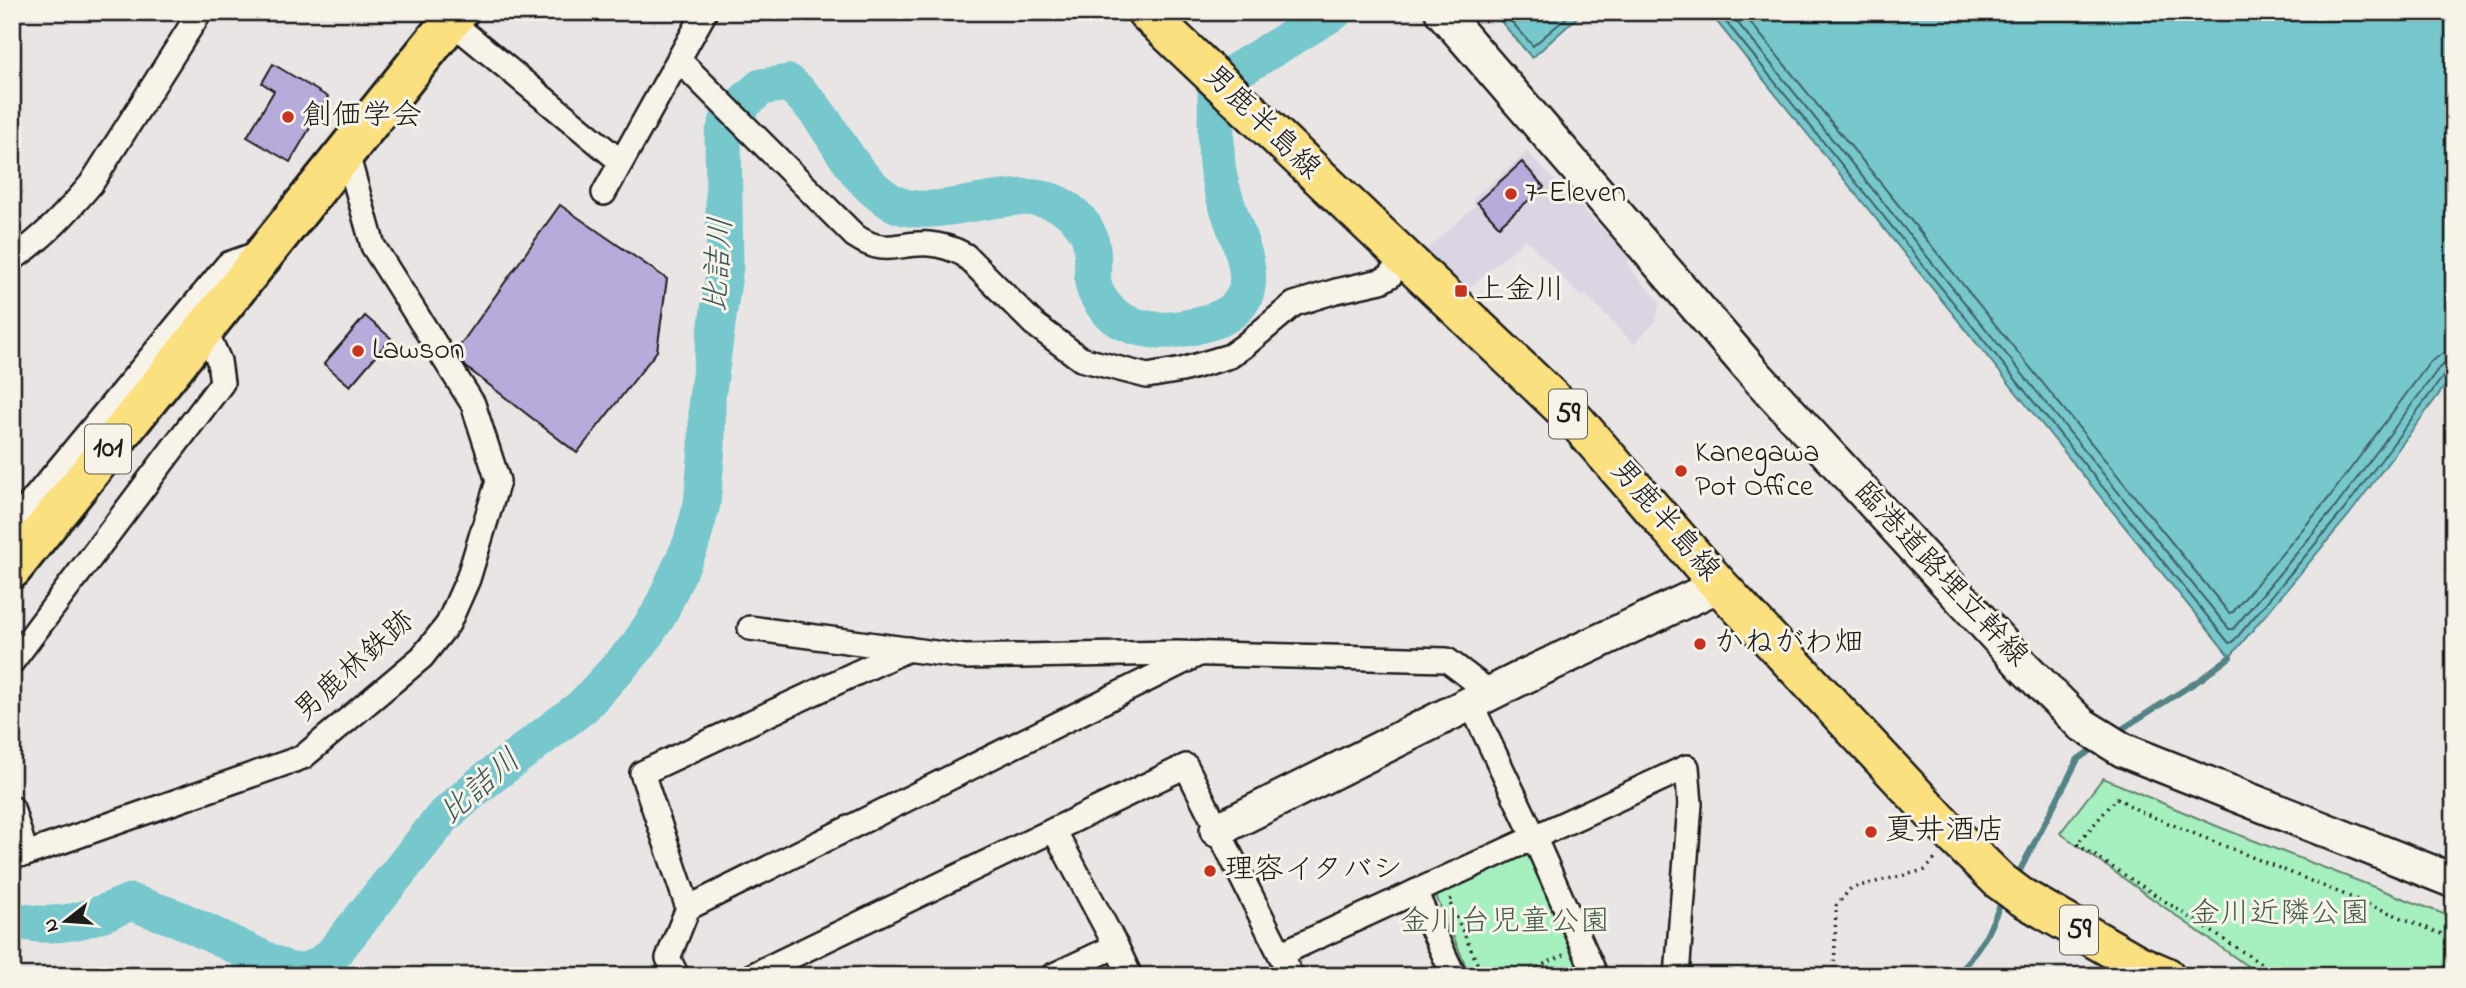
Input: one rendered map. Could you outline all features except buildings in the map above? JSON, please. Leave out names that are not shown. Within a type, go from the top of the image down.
[{"type":"highway","name":"101","points":[[12,569],[268,251],[450,15]]},
{"type":"main road","name":"男鹿半島線","points":[[1146,12],[1577,422],[1719,585],[1956,838],[2010,888],[2120,966],[2166,976]]},
{"type":"street","points":[[12,259],[29,248],[92,184],[200,12]]},
{"type":"street","points":[[604,193],[705,12]]},
{"type":"street","name":"臨港道路埋立幹線","points":[[1441,12],[1753,372],[2025,668],[2081,724],[2123,750],[2454,881]]},
{"type":"street","points":[[450,15],[621,162]]},
{"type":"street","points":[[679,60],[855,236],[868,245],[881,249],[930,244],[951,248],[965,255],[1034,324],[1081,359],[1131,373],[1147,376],[1182,370],[1230,356],[1294,304],[1381,281],[1390,276],[1403,257]]},
{"type":"street","name":"男鹿林鉄跡","points":[[19,855],[303,757],[422,657],[448,624],[468,579],[498,481],[473,404],[373,246],[346,150]]},
{"type":"street","points":[[12,525],[228,264],[268,251]]},
{"type":"street","points":[[12,662],[222,383],[219,361],[205,330]]},
{"type":"street","points":[[1217,830],[1719,585]]},
{"type":"street","points":[[750,628],[965,657],[1201,653],[1447,660],[1481,699],[1534,837],[1596,976]]},
{"type":"street","points":[[677,976],[668,958],[688,908],[642,773],[908,649]]},
{"type":"street","points":[[688,908],[1201,653]]},
{"type":"street","points":[[751,976],[1186,766],[1291,976]]},
{"type":"street","points":[[1280,954],[1687,767],[1690,804],[1677,976]]},
{"type":"street","points":[[12,808],[19,855]]},
{"type":"street","points":[[1054,830],[1130,976]]},
{"type":"street","points":[[1415,892],[1454,976]]},
{"type":"street","points":[[1052,976],[1116,946]]},
{"type":"path","points":[[2267,976],[2260,964],[2077,844],[2117,798],[2141,812],[2454,939]]},
{"type":"path","points":[[1834,976],[1836,906],[1851,888],[1925,870],[1956,838]]},
{"type":"path","points":[[1460,895],[1449,901],[1483,976]]},
{"type":"path","points":[[1518,976],[1568,953]]},
{"type":"shaded area","points":[[1527,152],[1629,256],[1628,266],[1660,302],[1655,322],[1634,344],[1585,294],[1581,297],[1526,239],[1462,294],[1422,254],[1476,205],[1472,199]]},
{"type":"green space","name":"金川近隣公園","points":[[2103,778],[2219,827],[2454,918],[2454,976],[2251,976],[2247,966],[2060,833]]},
{"type":"green space","name":"金川台児童公園","points":[[1532,854],[1580,964],[1549,976],[1470,976],[1436,896],[1503,864]]},
{"type":"water","points":[[1493,12],[1583,12],[1532,58]]},
{"type":"water","points":[[1709,12],[2454,12],[2454,374],[2349,515],[2230,657]]},
{"type":"waterway","name":"比詰川","points":[[12,919],[43,924],[73,922],[130,902],[179,919],[287,970],[311,969],[332,955],[442,818],[478,786],[582,707],[638,646],[659,614],[691,544],[702,504],[707,447],[707,398],[725,266],[723,136],[728,120],[761,87],[789,83],[812,106],[857,171],[892,202],[909,208],[929,209],[1018,197],[1039,198],[1064,207],[1087,231],[1092,253],[1093,283],[1106,308],[1121,320],[1140,328],[1179,329],[1215,320],[1236,307],[1246,291],[1247,271],[1242,249],[1218,172],[1216,93],[1233,73],[1334,12]]},
{"type":"waterway","points":[[2114,734],[2201,679],[2230,657]]},
{"type":"waterway","points":[[2016,878],[2078,759],[2097,746]]},
{"type":"waterway","points":[[1958,976],[1986,936],[2003,899]]},
{"type":"place","name":"創価学会","points":[[288,117]]},
{"type":"place","name":"7-Eleven","points":[[1511,194]]},
{"type":"place","name":"上金川","points":[[1461,291]]},
{"type":"place","name":"Lawson","points":[[358,351]]},
{"type":"place","name":"Kanegawa Pot Office","points":[[1681,471]]},
{"type":"place","name":"かねがわ畑","points":[[1700,644]]},
{"type":"place","name":"夏井酒店","points":[[1871,832]]},
{"type":"place","name":"理容イタバシ","points":[[1210,871]]}]
